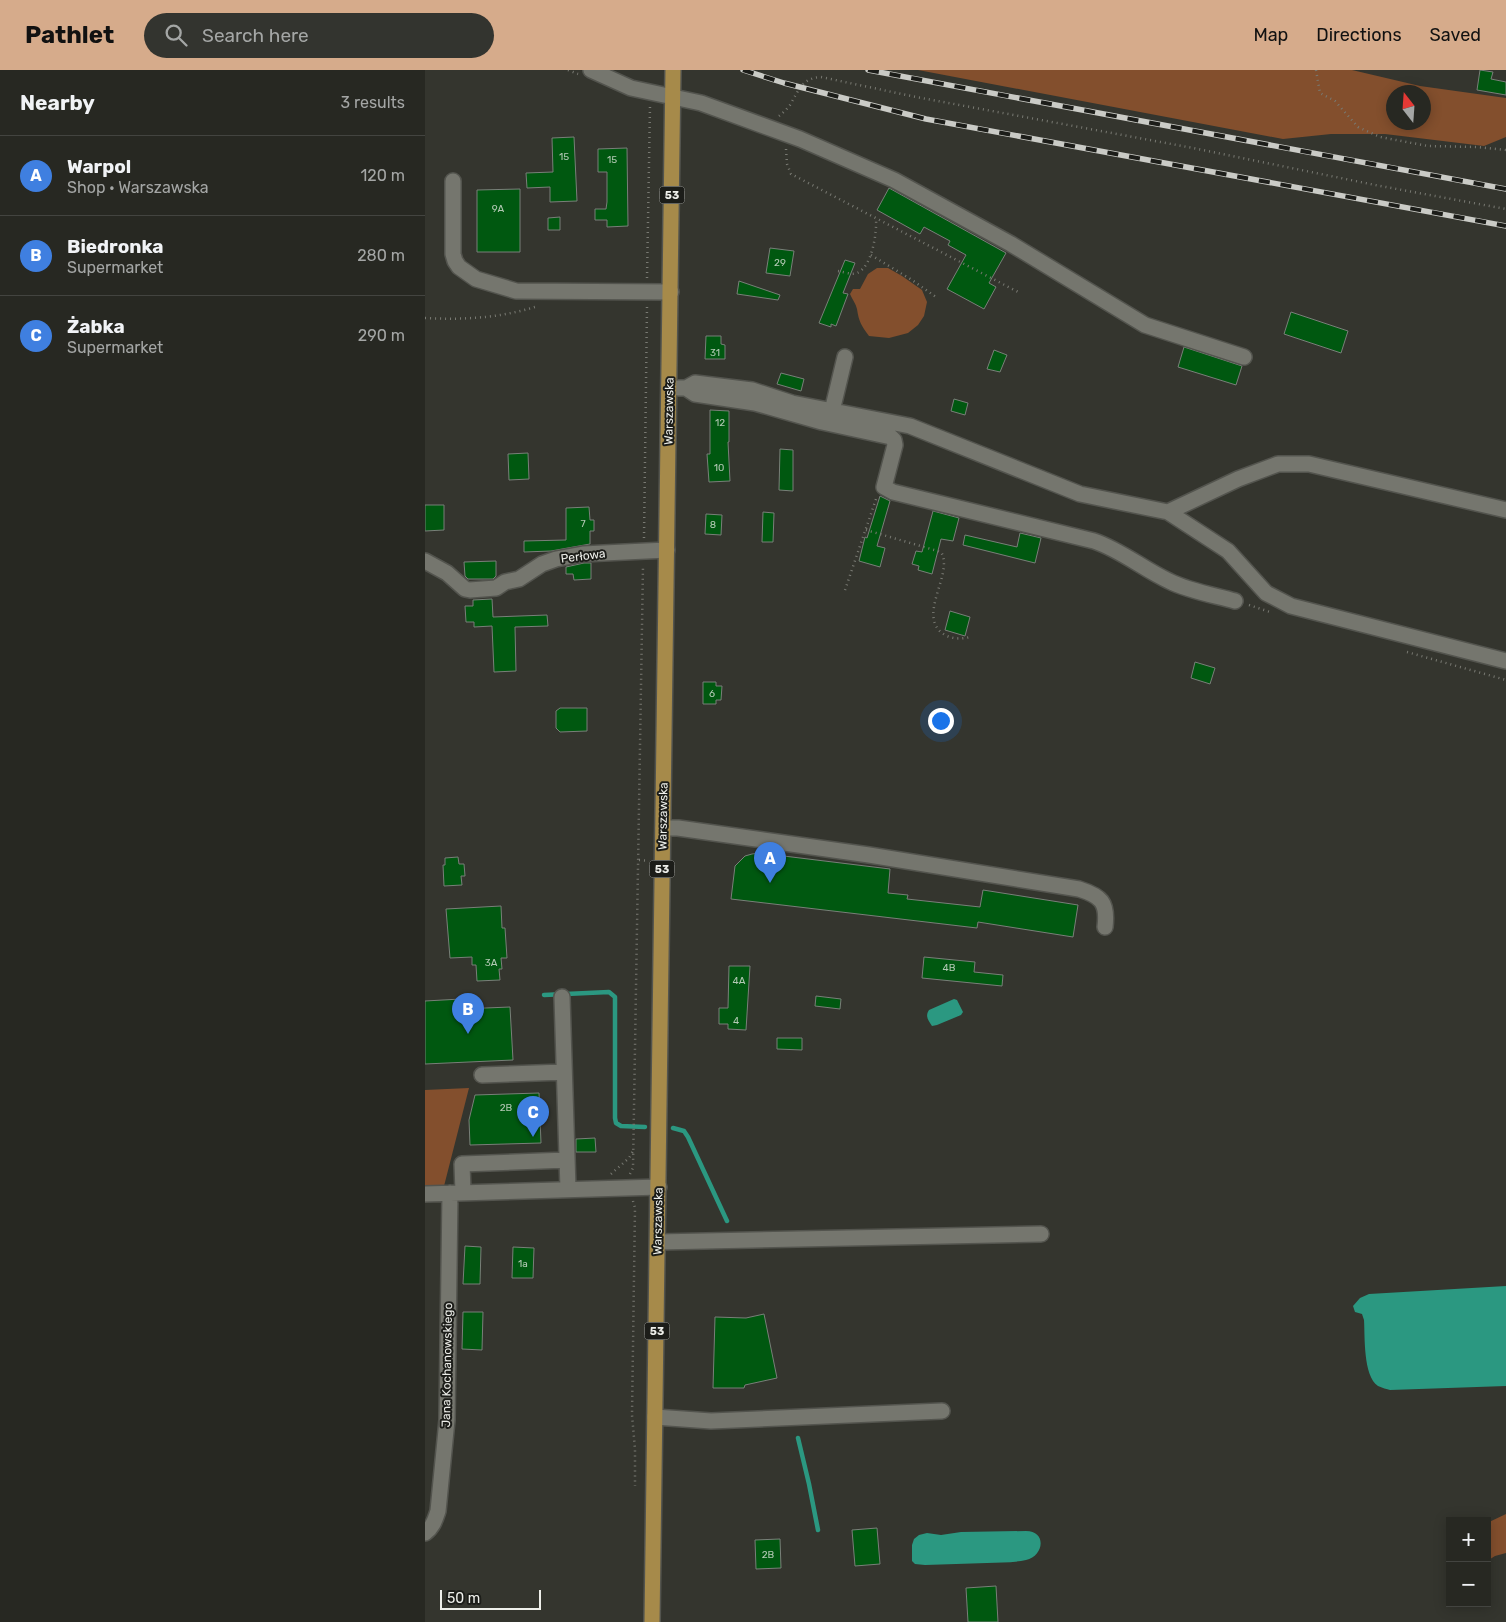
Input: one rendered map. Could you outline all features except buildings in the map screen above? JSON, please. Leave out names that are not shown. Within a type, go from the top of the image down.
[{"type":"main road","name":"Warszawska","points":[[652,1622],[673,70]]},
{"type":"street","points":[[587,73],[631,88],[701,103],[800,139],[894,180],[1011,244],[1145,325],[1244,357]]},
{"type":"street","points":[[453,181],[453,254],[459,266],[476,279],[516,291],[671,292]]},
{"type":"street","points":[[832,411],[845,357]]},
{"type":"street","points":[[669,388],[686,388],[695,382],[752,390],[792,403],[909,426],[1080,494],[1168,512],[1228,551],[1266,593],[1291,606],[1506,661]]},
{"type":"street","points":[[686,388],[695,394],[755,403],[822,422],[891,437],[895,445],[884,487],[903,496],[1094,541],[1113,549],[1174,584],[1235,601]]},
{"type":"street","points":[[1168,512],[1238,479],[1278,464],[1309,464],[1506,510]]},
{"type":"street","name":"Perłowa","points":[[425,561],[447,573],[465,589],[470,590],[491,589],[505,582],[519,579],[542,564],[556,559],[583,554],[667,550]]},
{"type":"street","points":[[663,828],[678,828],[869,855],[1079,889],[1097,895],[1104,907],[1105,927]]},
{"type":"street","points":[[562,997],[568,1189]]},
{"type":"street","points":[[482,1075],[564,1072]]},
{"type":"street","name":"Jana Kochanowskiego","points":[[425,1533],[431,1529],[438,1511],[447,1420],[456,1192],[462,1164],[567,1160]]},
{"type":"street","points":[[425,1194],[659,1187]]},
{"type":"street","points":[[658,1242],[1041,1234]]},
{"type":"street","points":[[655,1417],[711,1421],[942,1411]]},
{"type":"path","points":[[568,70],[587,73]]},
{"type":"path","points":[[1316,70],[1320,92],[1335,101],[1358,127],[1380,137],[1428,146],[1477,147],[1506,150]]},
{"type":"path","points":[[762,126],[778,118],[789,107],[802,84],[807,80],[821,77],[916,97],[1193,148],[1375,185],[1506,209]]},
{"type":"path","points":[[634,1133],[651,101]]},
{"type":"path","points":[[784,134],[787,164],[791,174],[1020,293]]},
{"type":"path","points":[[838,271],[856,274],[863,270],[871,255],[875,234],[875,219]]},
{"type":"path","points":[[871,255],[936,297]]},
{"type":"path","points":[[425,318],[482,318],[514,314],[543,304]]},
{"type":"path","points":[[845,590],[876,498],[884,487]]},
{"type":"path","points":[[866,530],[941,552],[945,560],[933,609],[935,624],[944,634],[950,637],[970,637]]},
{"type":"path","points":[[608,1176],[625,1162],[634,1149]]},
{"type":"path","points":[[629,1197],[635,1208],[632,1415],[635,1449],[635,1486]]},
{"type":"shaded area","points":[[918,70],[1352,70],[1416,85],[1386,85],[1386,130],[1431,130],[1431,88],[1506,98],[1506,137],[1484,146],[1385,134],[1331,134],[1283,139]]},
{"type":"shaded area","points":[[877,268],[888,268],[922,290],[927,302],[924,316],[918,325],[908,333],[889,338],[869,336],[861,323],[850,294],[853,289],[860,289],[868,274]]},
{"type":"shaded area","points":[[954,999],[957,1000],[963,1012],[961,1015],[932,1026],[927,1016],[929,1010]]},
{"type":"shaded area","points":[[469,1088],[443,1190],[425,1190],[425,1090]]},
{"type":"shaded area","points":[[1506,1286],[1506,1386],[1390,1390],[1378,1386],[1373,1381],[1367,1365],[1364,1320],[1362,1314],[1355,1312],[1353,1306],[1360,1298],[1369,1294]]},
{"type":"shaded area","points":[[1506,1514],[1506,1553],[1491,1558],[1491,1521]]},
{"type":"shaded area","points":[[1026,1531],[1037,1535],[1041,1544],[1037,1554],[1026,1560],[1016,1562],[925,1565],[915,1564],[912,1561],[912,1545],[914,1539],[919,1535],[927,1533],[941,1535],[961,1532]]},
{"type":"waterway","points":[[544,995],[609,992],[615,997],[616,1123],[621,1126],[645,1127]]},
{"type":"waterway","points":[[673,1128],[684,1131],[688,1137],[727,1221]]},
{"type":"waterway","points":[[798,1438],[818,1530]]},
{"type":"railway","points":[[743,70],[784,83],[926,119],[1506,226]]},
{"type":"railway","points":[[868,70],[1506,189]]},
{"type":"place","name":"Warpol","points":[[770,883]]},
{"type":"place","name":"Biedronka","points":[[468,1034]]},
{"type":"place","name":"Żabka","points":[[533,1137]]}]
